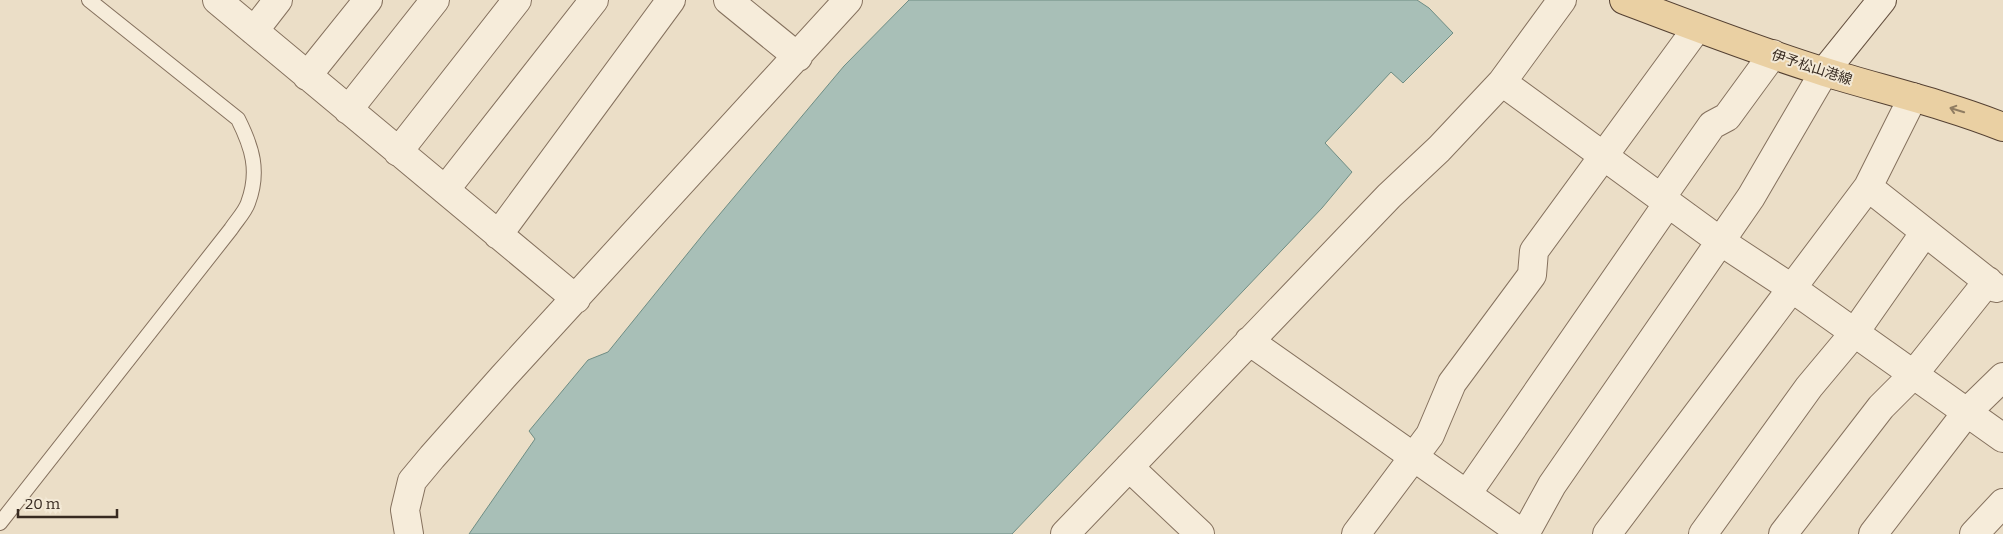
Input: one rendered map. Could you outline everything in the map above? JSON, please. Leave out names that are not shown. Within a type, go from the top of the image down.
[{"type":"main road","name":"伊予松山港線","points":[[1624,0],[1697,28],[1824,72],[1913,96],[2003,127]]},
{"type":"street","points":[[217,0],[576,299]]},
{"type":"street","points":[[254,31],[278,0]]},
{"type":"street","points":[[307,76],[368,0]]},
{"type":"street","points":[[348,110],[435,0]]},
{"type":"street","points":[[398,152],[516,0]]},
{"type":"street","points":[[445,190],[594,0]]},
{"type":"street","points":[[498,235],[671,0]]},
{"type":"street","points":[[728,0],[798,56]]},
{"type":"street","points":[[409,534],[405,510],[412,481],[503,377],[848,0]]},
{"type":"street","points":[[1065,534],[1389,196],[1439,149],[1502,82],[1562,0]]},
{"type":"street","points":[[1249,341],[1524,534],[1552,486],[1752,197],[1824,72],[1882,0]]},
{"type":"street","points":[[1356,534],[1430,435],[1452,383],[1532,275],[1534,251],[1697,28]]},
{"type":"street","points":[[1467,494],[1712,125],[1727,117],[1773,54]]},
{"type":"street","points":[[1502,82],[1720,241],[1793,289],[2003,438]]},
{"type":"street","points":[[1607,534],[1868,187],[1913,96]]},
{"type":"street","points":[[1783,534],[1881,407],[1997,286],[1868,187]]},
{"type":"street","points":[[1703,534],[1809,387],[1854,332],[1925,232]]},
{"type":"street","points":[[1873,534],[1967,412],[2003,377]]},
{"type":"street","points":[[1129,467],[1200,534]]},
{"type":"street","points":[[1974,534],[2003,502]]},
{"type":"lane","points":[[0,523],[231,229],[248,204],[255,175],[250,143],[238,119],[89,0]]},
{"type":"water","points":[[909,0],[1417,0],[1429,8],[1453,33],[1403,83],[1391,72],[1325,143],[1352,172],[1322,208],[1012,534],[469,534],[535,439],[529,431],[588,360],[608,352],[709,227],[844,66]]}]
